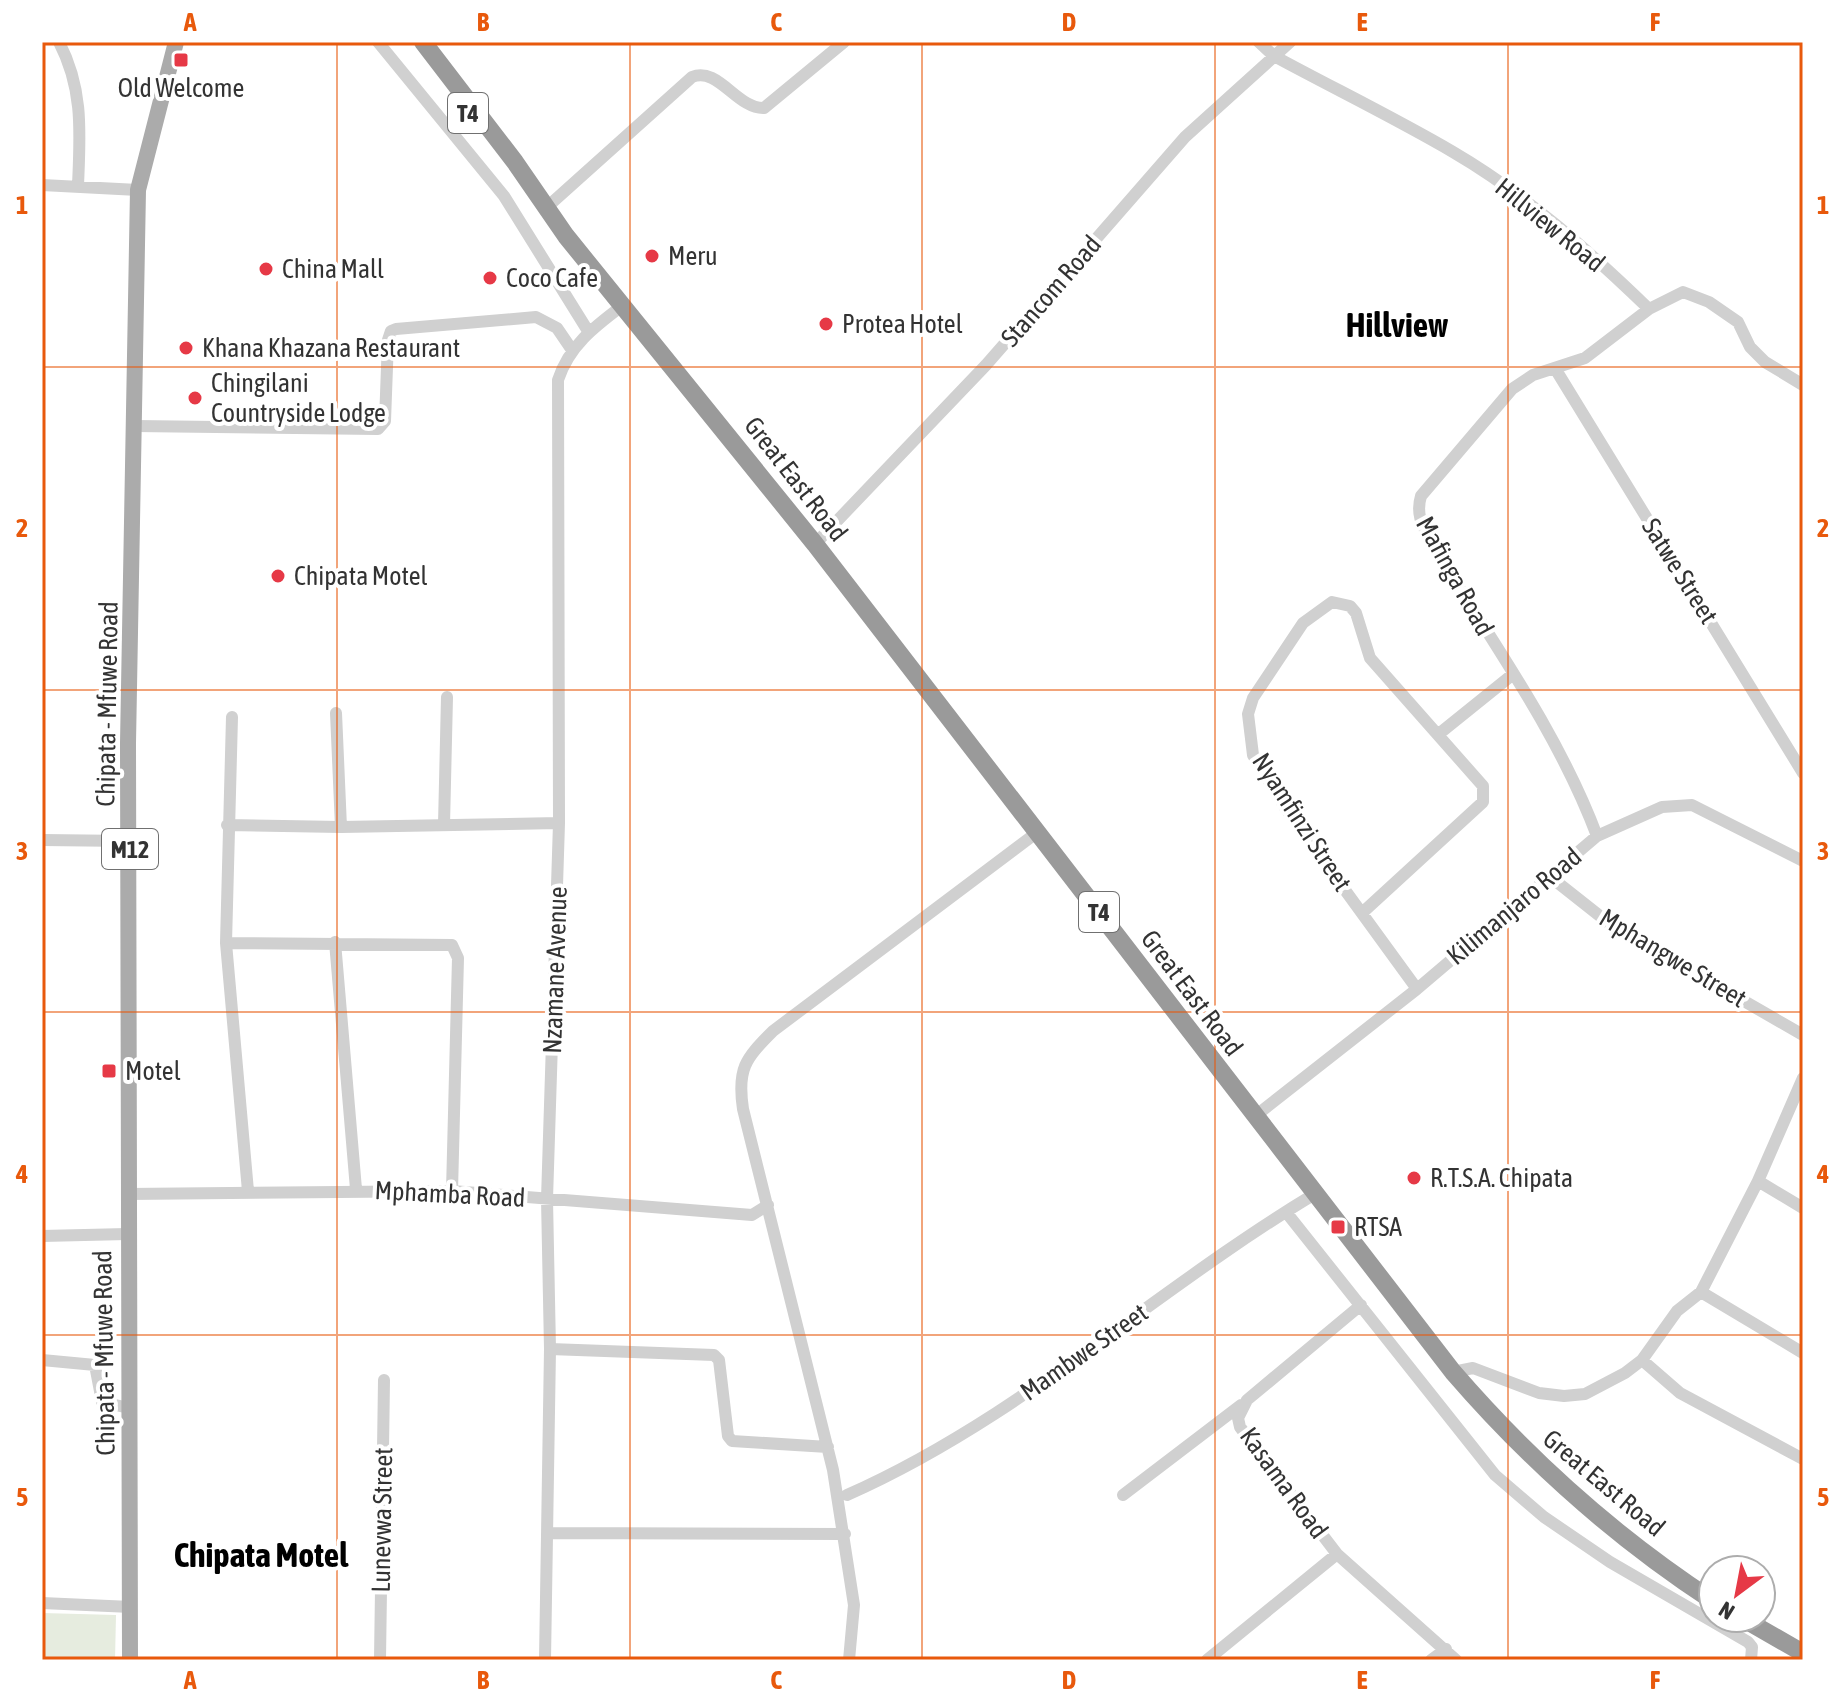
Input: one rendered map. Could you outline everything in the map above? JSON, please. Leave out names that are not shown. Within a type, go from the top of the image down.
[{"type":"highway","name":"Great East Road","points":[[410,42],[527,182]]},
{"type":"highway","name":"Great East Road","points":[[423,42],[546,208],[815,544],[1039,831],[1313,1195],[1453,1372],[1491,1416],[1570,1492],[1613,1528],[1697,1589]]},
{"type":"highway","points":[[1770,1634],[1803,1653]]},
{"type":"main road","name":"Chipata - Mfuwe Road","points":[[130,1660],[127,1194],[138,190],[176,42]]},
{"type":"street","points":[[59,42],[74,75],[81,110],[78,186]]},
{"type":"street","points":[[378,42],[504,196],[588,331]]},
{"type":"street","points":[[546,208],[692,77],[708,76],[746,103],[764,108],[844,42]]},
{"type":"street","name":"Hillview Road","points":[[1259,42],[1274,56],[1453,152],[1512,191],[1564,230],[1649,309]]},
{"type":"street","name":"Stancom Road","points":[[815,544],[986,365],[1185,137],[1290,42]]},
{"type":"street","points":[[42,185],[138,190]]},
{"type":"street","points":[[1649,309],[1683,292],[1709,302],[1738,322],[1750,347],[1765,362],[1803,385]]},
{"type":"street","name":"Nzamane Avenue","points":[[545,1660],[550,1349],[547,1199],[559,823],[558,380],[572,350],[588,331],[622,306]]},
{"type":"street","name":"Mafinga Road","points":[[1597,836],[1579,787],[1536,710],[1433,546],[1418,518],[1417,508],[1421,496],[1512,389],[1533,375],[1585,358],[1649,309]]},
{"type":"street","points":[[135,426],[378,429],[385,421],[388,340],[391,331],[396,329],[536,317],[557,328],[572,350]]},
{"type":"street","name":"Satwe Street","points":[[1556,370],[1803,773]]},
{"type":"street","name":"Nyamfinzi Street","points":[[1417,989],[1286,809],[1253,755],[1248,714],[1253,698],[1316,610],[1332,602],[1350,606],[1370,658],[1440,733]]},
{"type":"street","points":[[1362,913],[1483,802],[1483,786],[1440,733],[1512,675]]},
{"type":"street","points":[[444,825],[447,697]]},
{"type":"street","points":[[336,713],[341,827]]},
{"type":"street","points":[[232,717],[226,943],[248,1191]]},
{"type":"street","name":"Kilimanjaro Road","points":[[1254,1117],[1417,989],[1597,836],[1662,807],[1692,805],[1803,861]]},
{"type":"street","points":[[227,825],[341,827],[559,823]]},
{"type":"street","points":[[849,1660],[854,1605],[845,1534],[828,1447],[739,1084],[741,1069],[752,1052],[773,1031],[1039,831]]},
{"type":"street","points":[[42,840],[130,841]]},
{"type":"street","name":"Mphangwe Street","points":[[1548,875],[1610,924],[1803,1035]]},
{"type":"street","points":[[335,942],[356,1189]]},
{"type":"street","points":[[226,943],[452,945],[457,952],[452,1191]]},
{"type":"street","points":[[1453,1372],[1473,1368],[1539,1393],[1564,1396],[1585,1394],[1642,1360],[1677,1311],[1701,1292],[1758,1181],[1803,1078]]},
{"type":"street","points":[[1758,1181],[1803,1208]]},
{"type":"street","name":"Mphamba Road","points":[[127,1194],[356,1189],[452,1191],[752,1215],[768,1205]]},
{"type":"street","name":"Mambwe Street","points":[[847,1495],[912,1466],[1009,1406],[1313,1195]]},
{"type":"street","points":[[1286,1212],[1495,1475],[1544,1517],[1610,1562],[1748,1642],[1752,1647],[1751,1660]]},
{"type":"street","points":[[42,1236],[127,1234]]},
{"type":"street","points":[[1701,1292],[1803,1353]]},
{"type":"street","name":"Kasama Road","points":[[1361,1305],[1247,1400],[1238,1418],[1240,1427],[1337,1554],[1456,1660]]},
{"type":"street","points":[[550,1349],[714,1355],[719,1360],[732,1441],[828,1447]]},
{"type":"street","points":[[42,1360],[95,1365],[102,1402],[129,1408]]},
{"type":"street","points":[[1642,1360],[1680,1393],[1803,1459]]},
{"type":"street","name":"Lunevwa Street","points":[[380,1660],[384,1380]]},
{"type":"street","points":[[1123,1495],[1247,1400]]},
{"type":"street","points":[[547,1533],[845,1534]]},
{"type":"street","points":[[1207,1660],[1337,1554]]},
{"type":"street","points":[[42,1603],[131,1607]]},
{"type":"street","points":[[1431,1660],[1446,1649]]},
{"type":"shaded area","points":[[42,1613],[116,1615],[115,1660],[42,1660]]},
{"type":"place","name":"Old Welcome","points":[[181,60]]},
{"type":"place","name":"Meru","points":[[652,256]]},
{"type":"place","name":"China Mall","points":[[266,269]]},
{"type":"place","name":"Coco Cafe","points":[[490,278]]},
{"type":"place","name":"Protea Hotel","points":[[826,324]]},
{"type":"place","name":"Khana Khazana Restaurant","points":[[186,348]]},
{"type":"place","name":"Chingilani Countryside Lodge","points":[[195,398]]},
{"type":"place","name":"Chipata Motel","points":[[278,576]]},
{"type":"place","name":"Motel","points":[[109,1071]]},
{"type":"place","name":"R.T.S.A. Chipata","points":[[1414,1178]]},
{"type":"place","name":"RTSA","points":[[1338,1227]]},
{"type":"district","name":"Hillview","points":[[1397,324]]},
{"type":"district","name":"Chipata Motel","points":[[261,1554]]}]
